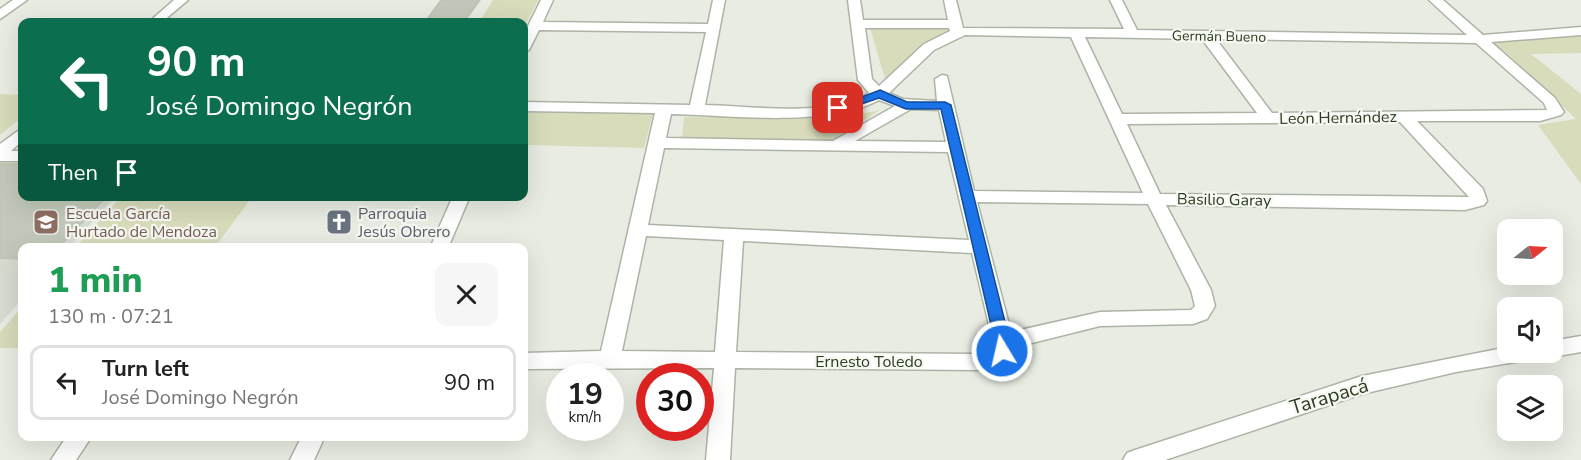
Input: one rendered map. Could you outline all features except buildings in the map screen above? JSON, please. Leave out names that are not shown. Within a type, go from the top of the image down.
[{"type":"street","points":[[0,15],[21,0]]},
{"type":"street","points":[[160,18],[182,0]]},
{"type":"street","points":[[528,39],[547,0]]},
{"type":"street","points":[[697,110],[719,0]]},
{"type":"street","points":[[854,0],[865,80],[880,94],[906,106],[945,105]]},
{"type":"street","points":[[950,0],[956,28]]},
{"type":"street","points":[[1116,0],[1133,35]]},
{"type":"street","points":[[1435,0],[1479,39]]},
{"type":"street","name":"Germán Bueno","points":[[856,24],[1077,34],[1479,39],[1581,31]]},
{"type":"street","points":[[534,26],[713,28]]},
{"type":"street","name":"Germán Bueno","points":[[880,94],[930,44],[956,28]]},
{"type":"street","points":[[942,79],[945,105],[958,147],[1003,342],[1100,319],[1184,318],[1200,314],[1205,306],[1201,290],[1153,197],[1119,119],[1077,34]]},
{"type":"street","points":[[1207,36],[1268,118]]},
{"type":"street","name":"León Hernández","points":[[1119,119],[1402,115],[1540,116],[1556,112],[1550,101],[1479,39]]},
{"type":"street","points":[[528,106],[821,111],[862,102],[880,94]]},
{"type":"street","points":[[838,144],[906,106]]},
{"type":"street","points":[[610,359],[664,109]]},
{"type":"street","name":"Basilio Garay","points":[[969,196],[1153,197],[1465,204],[1478,201],[1477,193],[1402,115]]},
{"type":"street","points":[[0,154],[18,137]]},
{"type":"street","points":[[657,142],[958,147]]},
{"type":"street","points":[[0,154],[18,156]]},
{"type":"street","points":[[441,243],[460,201]]},
{"type":"street","points":[[638,230],[980,247]]},
{"type":"street","points":[[718,460],[734,234]]},
{"type":"street","name":"Ernesto Toledo","points":[[528,361],[610,359],[977,362],[997,357],[1002,351],[1003,342]]},
{"type":"street","points":[[1563,346],[1581,344]]},
{"type":"street","name":"Tarapacá","points":[[1135,460],[1362,385],[1497,357]]},
{"type":"street","points":[[63,460],[77,441]]},
{"type":"street","points":[[302,460],[312,441]]},
{"type":"shaded area","name":"Escuela García Hurtado de Mendoza","points":[[0,163],[18,163],[18,201],[111,201],[73,243],[18,243],[18,304],[0,324]]},
{"type":"green space","points":[[493,0],[538,0],[528,20],[528,18],[482,18]]},
{"type":"green space","points":[[870,28],[950,28],[950,33],[886,82]]},
{"type":"green space","points":[[1581,35],[1581,53],[1531,54],[1581,94],[1581,184],[1538,125],[1576,119],[1506,52],[1491,43]]},
{"type":"green space","points":[[0,94],[18,95],[18,120],[0,135]]},
{"type":"green space","points":[[880,110],[834,140],[682,139],[684,117],[835,119]]},
{"type":"green space","points":[[528,111],[653,114],[644,148],[528,145]]},
{"type":"green space","points":[[117,201],[249,201],[218,243],[80,243]]},
{"type":"green space","points":[[18,312],[18,348],[0,348],[0,332]]},
{"type":"place","name":"Escuela García Hurtado de Mendoza","points":[[46,222]]},
{"type":"place","name":"Parroquia Jesús Obrero","points":[[339,222]]},
{"type":"route","points":[[838,108],[862,102],[880,94],[906,106],[945,105],[958,147],[1003,342],[1002,351]]}]
